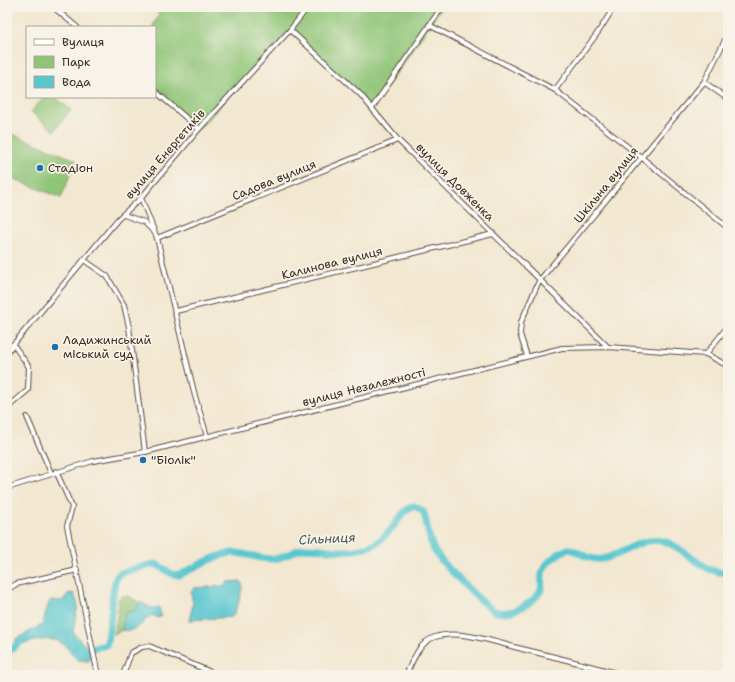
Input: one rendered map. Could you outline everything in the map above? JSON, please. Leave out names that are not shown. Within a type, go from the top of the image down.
[{"type":"street","points":[[53,7],[76,26]]},
{"type":"street","name":"вулиця Енергетиків","points":[[7,352],[118,219],[141,198],[199,129],[290,30],[308,7]]},
{"type":"street","points":[[372,108],[442,7]]},
{"type":"street","points":[[555,90],[600,31],[614,7]]},
{"type":"street","points":[[429,25],[555,90],[642,157],[728,228]]},
{"type":"street","name":"вулиця Довженка","points":[[290,30],[360,94],[398,140],[608,347]]},
{"type":"street","name":"Шкільна вулиця","points":[[527,356],[520,334],[521,322],[540,281],[704,82],[728,34]]},
{"type":"street","points":[[704,82],[728,99]]},
{"type":"street","points":[[156,92],[199,129]]},
{"type":"street","name":"Садова вулиця","points":[[156,236],[398,140]]},
{"type":"street","points":[[141,198],[156,236],[176,311],[196,396],[208,436]]},
{"type":"street","points":[[124,215],[144,222],[156,236]]},
{"type":"street","name":"Калинова вулиця","points":[[176,311],[494,234]]},
{"type":"street","points":[[84,260],[107,276],[124,305],[129,327],[145,452]]},
{"type":"street","points":[[706,354],[728,326]]},
{"type":"street","points":[[7,408],[28,390],[29,368],[13,344]]},
{"type":"street","name":"вулиця Незалежності","points":[[7,488],[93,461],[145,452],[562,348],[608,347],[706,354],[728,366]]},
{"type":"street","points":[[27,417],[50,474]]},
{"type":"street","points":[[56,472],[72,507],[67,526],[98,675]]},
{"type":"street","points":[[7,590],[16,584],[77,570]]},
{"type":"street","points":[[406,675],[417,653],[426,643],[434,637],[452,634],[480,638],[624,675]]},
{"type":"street","points":[[123,675],[131,653],[142,647],[149,646],[218,675]]},
{"type":"green space","points":[[152,7],[442,7],[372,108],[290,30],[199,129],[156,92],[156,26],[153,26],[159,15]]},
{"type":"green space","points":[[43,98],[56,98],[71,110],[54,131],[31,112]]},
{"type":"green space","name":"Стадіон","points":[[7,132],[76,160],[61,198],[7,176]]},
{"type":"green space","points":[[121,596],[128,596],[138,602],[138,608],[125,616],[122,630],[114,634],[119,605],[118,599]]},
{"type":"water","points":[[241,581],[242,588],[238,605],[232,617],[189,620],[193,604],[191,592],[194,588],[223,586],[228,582]]},
{"type":"water","points":[[69,593],[74,594],[78,605],[73,631],[88,648],[90,652],[89,661],[78,660],[65,646],[56,640],[38,640],[17,646],[15,644],[16,639],[42,625],[49,602],[51,600],[62,601]]},
{"type":"water","points":[[140,602],[152,608],[159,607],[161,616],[158,618],[152,615],[135,629],[127,631],[122,630],[125,613],[136,610]]},
{"type":"waterway","name":"Сільниця","points":[[80,649],[84,650],[106,645],[114,586],[118,575],[121,573],[156,564],[172,574],[179,575],[215,558],[230,553],[265,559],[275,559],[303,548],[351,551],[376,543],[389,532],[409,508],[414,506],[423,511],[429,536],[438,556],[483,603],[497,612],[509,612],[521,608],[532,601],[541,590],[542,574],[548,562],[568,549],[587,557],[602,559],[647,541],[663,541],[671,544],[703,566],[720,572],[728,572]]},
{"type":"waterway","name":"Сільниця","points":[[7,653],[24,639]]},
{"type":"place","name":"Стадіон","points":[[40,168]]},
{"type":"place","name":"Ладижинський міський суд","points":[[55,347]]},
{"type":"place","name":"\"Біолік\"","points":[[143,460]]}]
